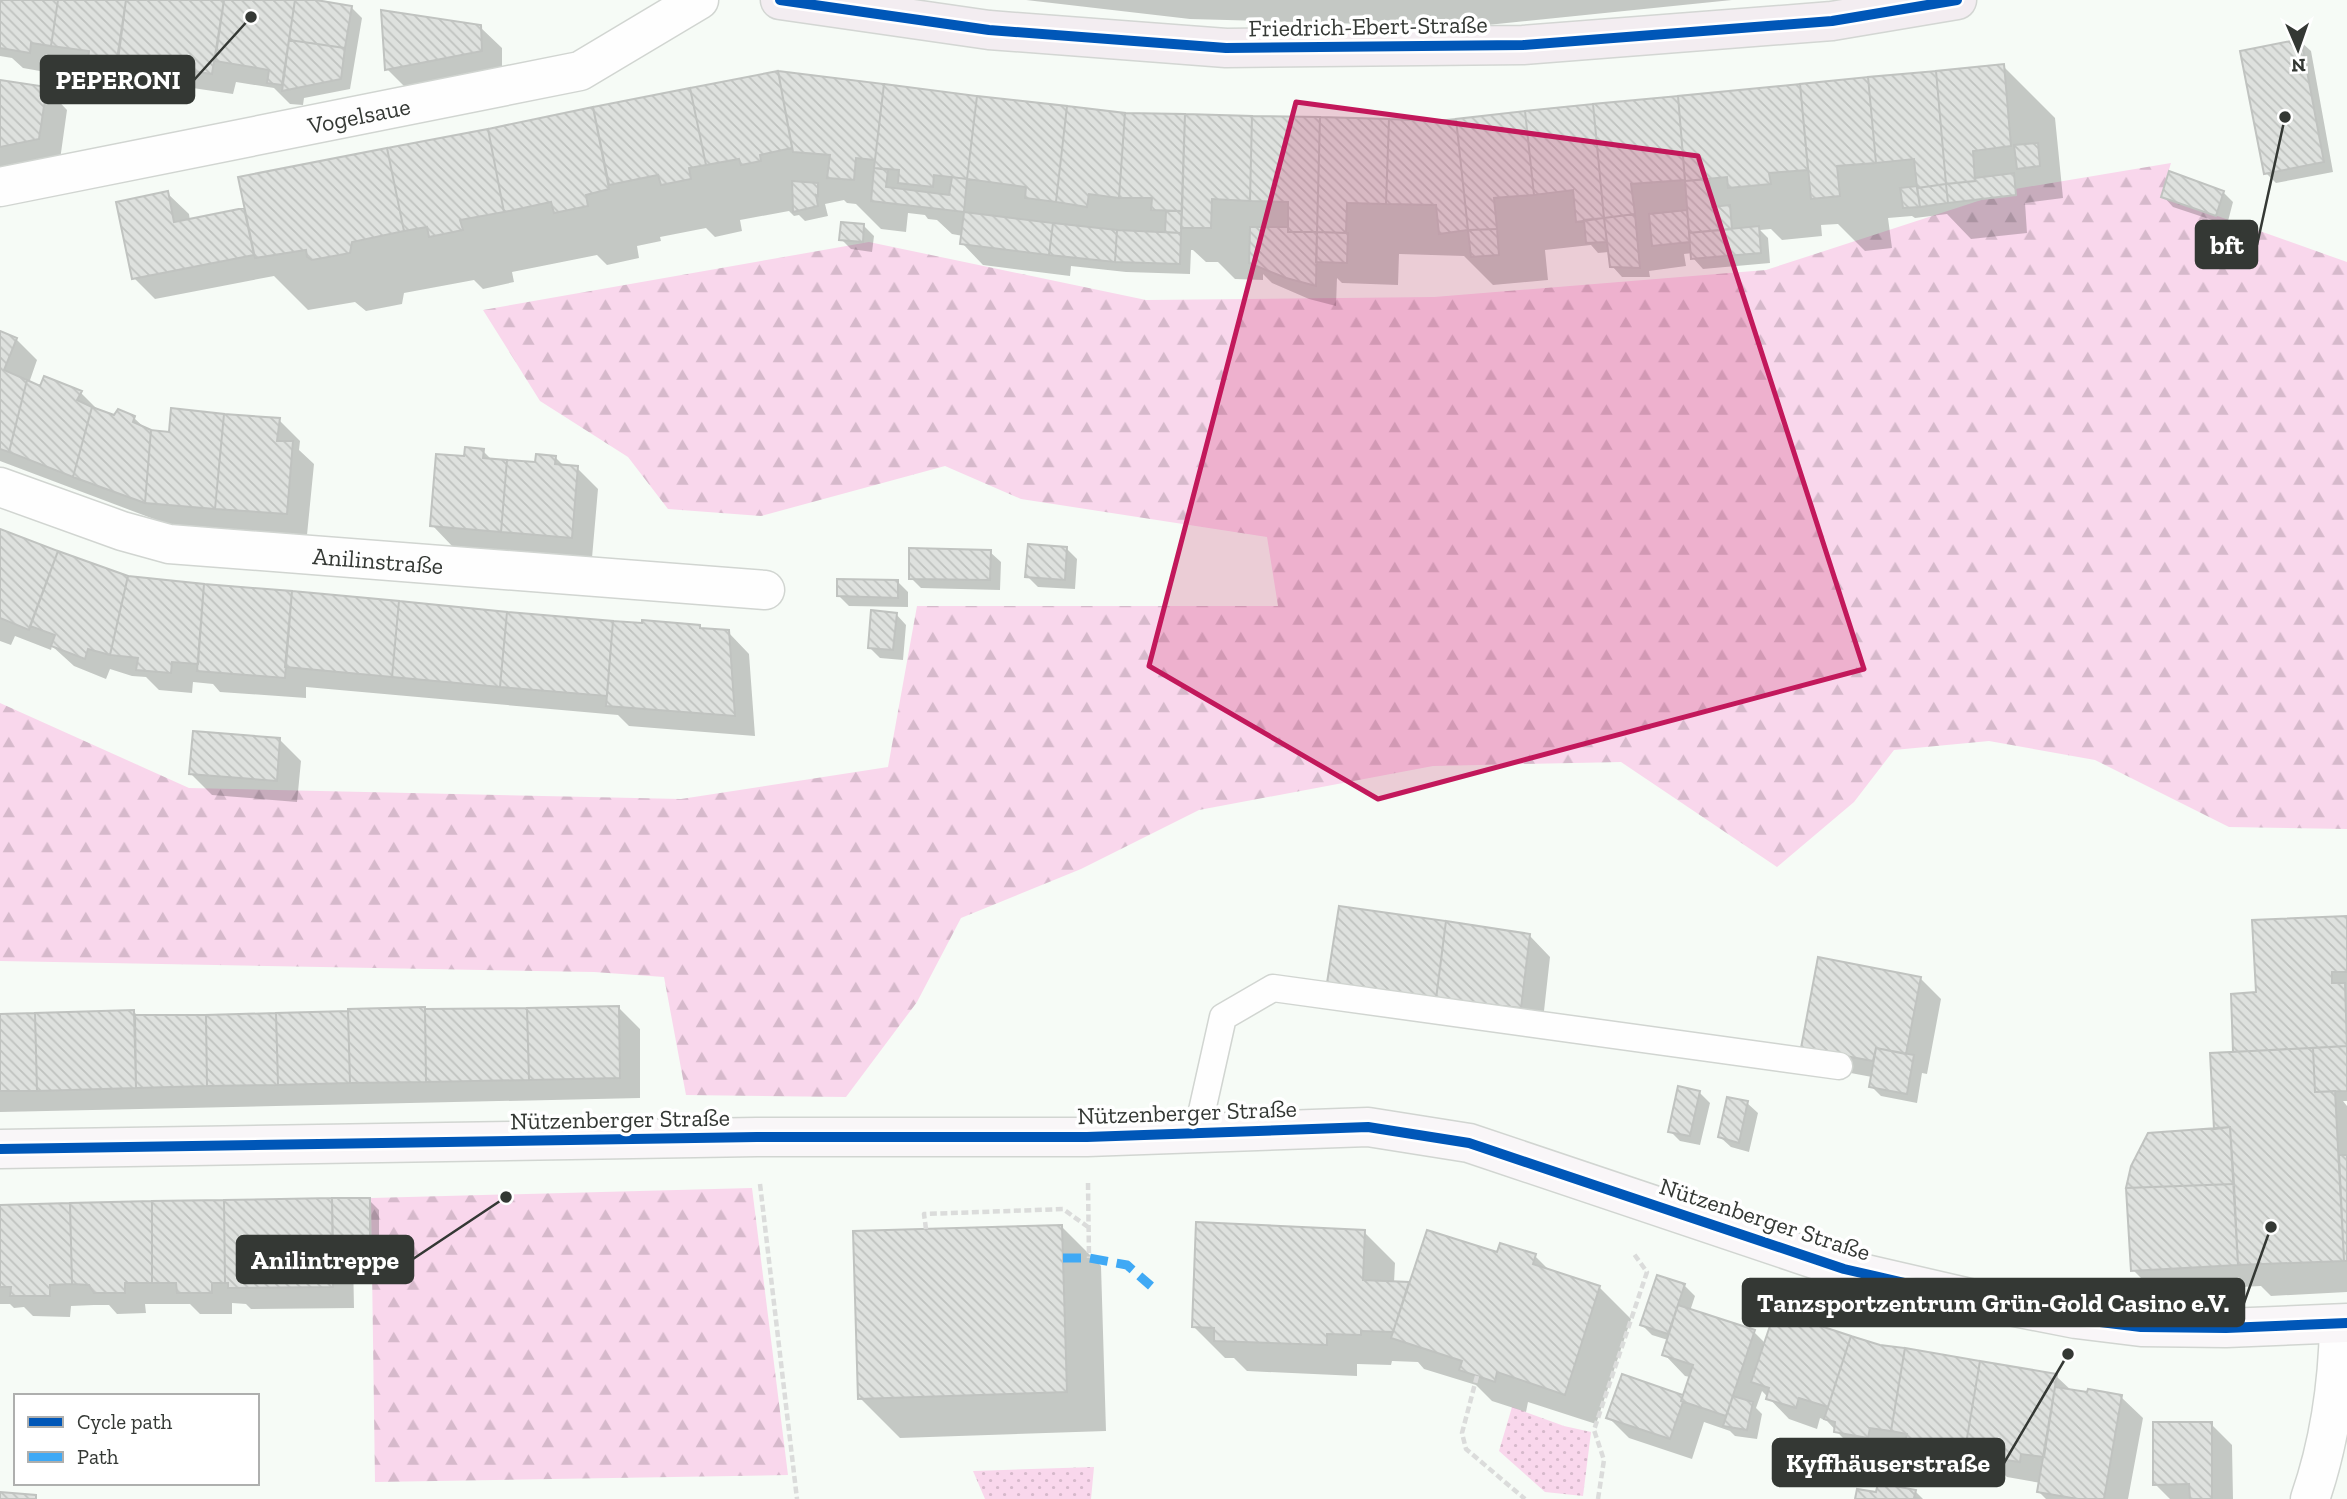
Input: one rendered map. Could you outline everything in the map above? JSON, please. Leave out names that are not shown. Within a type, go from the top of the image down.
[{"type":"main road","name":"Friedrich-Ebert-Straße","points":[[779,0],[989,30],[1226,48],[1523,45],[1832,21],[1957,0]]},
{"type":"street","name":"Vogelsaue","points":[[0,187],[580,71],[699,0]]},
{"type":"street","name":"Anilinstraße","points":[[0,487],[122,531],[169,544],[765,590]]},
{"type":"street","name":"Nützenberger Straße","points":[[0,1149],[757,1137],[1087,1137],[1368,1127],[1469,1143],[1844,1269],[1974,1299],[2076,1319],[2165,1328],[2343,1323]]},
{"type":"street","points":[[2310,1499],[2332,1418],[2343,1323]]},
{"type":"lane","points":[[1198,1133],[1223,1017],[1273,988],[1839,1066]]},
{"type":"path","points":[[760,1187],[797,1499]]},
{"type":"path","points":[[1088,1195],[1089,1258]]},
{"type":"path","points":[[926,1229],[924,1214],[1063,1209],[1088,1227]]},
{"type":"path","points":[[1598,1499],[1604,1460],[1594,1430],[1647,1272],[1634,1254]]},
{"type":"path","points":[[1477,1376],[1462,1433],[1463,1442],[1466,1449],[1525,1499]]},
{"type":"highlighted area","points":[[1296,102],[1698,156],[1864,669],[1378,799],[1149,666]]},
{"type":"green space","points":[[2171,163],[2161,196],[2347,262],[2347,829],[2229,827],[2095,760],[1989,741],[1894,750],[1854,802],[1777,867],[1621,762],[1433,766],[1199,810],[1081,869],[961,918],[917,1002],[846,1097],[686,1095],[664,977],[594,972],[0,961],[0,703],[189,788],[681,799],[888,767],[917,606],[1278,606],[1267,537],[1021,499],[945,466],[761,516],[668,509],[628,457],[540,401],[483,310],[869,242],[1146,300],[1434,297],[1766,270],[2015,189]]},
{"type":"green space","points":[[752,1188],[788,1475],[375,1482],[371,1198]]},
{"type":"green space","points":[[1512,1407],[1564,1426],[1591,1432],[1583,1496],[1545,1492],[1499,1451]]},
{"type":"green space","points":[[1094,1467],[1091,1499],[985,1499],[973,1471]]},
{"type":"building","points":[[0,0],[58,0],[51,46],[31,43],[30,53],[0,48]]},
{"type":"building","points":[[58,0],[126,0],[116,66],[88,62],[89,51],[51,46]]},
{"type":"building","points":[[126,0],[224,0],[212,74],[118,60]]},
{"type":"building","points":[[224,0],[295,0],[282,85],[267,83],[269,70],[215,61]]},
{"type":"building","points":[[295,0],[316,0],[352,6],[345,48],[289,40]]},
{"type":"building","points":[[381,10],[481,25],[482,51],[385,70]]},
{"type":"building","points":[[2301,39],[2324,162],[2264,174],[2240,51]]},
{"type":"building","points":[[289,40],[345,48],[341,79],[282,91]]},
{"type":"building","points":[[2004,64],[2011,146],[1973,151],[1975,181],[1946,184],[1936,71]]},
{"type":"building","points":[[778,71],[792,148],[760,155],[761,161],[741,165],[739,159],[706,165],[690,88]]},
{"type":"building","points":[[778,71],[884,84],[875,160],[856,158],[854,180],[827,178],[830,155],[793,152]]},
{"type":"building","points":[[1936,71],[1946,184],[1917,188],[1914,159],[1876,163],[1868,77]]},
{"type":"building","points":[[1868,77],[1876,163],[1837,166],[1840,196],[1811,199],[1800,84]]},
{"type":"building","points":[[0,80],[47,87],[39,139],[0,147]]},
{"type":"building","points":[[884,84],[977,96],[967,179],[934,175],[933,187],[898,183],[899,170],[874,168]]},
{"type":"building","points":[[1800,84],[1808,170],[1769,173],[1771,184],[1728,188],[1727,177],[1685,181],[1678,96]]},
{"type":"building","points":[[690,88],[706,165],[689,168],[691,179],[661,185],[658,175],[609,185],[593,107]]},
{"type":"building","points":[[977,96],[1067,106],[1056,202],[1025,198],[1026,187],[967,179]]},
{"type":"building","points":[[1678,96],[1685,180],[1631,184],[1635,214],[1604,218],[1593,104]]},
{"type":"building","points":[[1593,104],[1604,218],[1576,222],[1573,190],[1534,195],[1525,111]]},
{"type":"building","points":[[1067,106],[1125,113],[1119,198],[1089,194],[1087,207],[1056,202]]},
{"type":"building","points":[[593,107],[609,189],[586,195],[588,206],[554,213],[551,202],[504,212],[488,129]]},
{"type":"building","points":[[1525,111],[1534,195],[1494,198],[1497,229],[1468,230],[1456,119]]},
{"type":"building","points":[[1125,113],[1185,114],[1182,211],[1151,210],[1152,198],[1119,198]]},
{"type":"building","points":[[1185,114],[1252,116],[1250,201],[1212,199],[1211,228],[1181,228]]},
{"type":"building","points":[[1252,116],[1320,117],[1317,232],[1288,232],[1288,202],[1250,201]]},
{"type":"building","points":[[1320,117],[1389,119],[1386,204],[1347,203],[1346,233],[1317,232]]},
{"type":"building","points":[[1389,119],[1456,119],[1468,230],[1439,234],[1436,205],[1386,204]]},
{"type":"building","points":[[488,129],[504,212],[460,220],[463,230],[429,237],[427,227],[404,231],[387,148]]},
{"type":"building","points":[[2038,143],[2040,166],[2017,169],[2014,145]]},
{"type":"building","points":[[387,148],[404,231],[352,242],[350,253],[312,260],[307,257],[306,250],[255,258],[238,177]]},
{"type":"building","points":[[874,168],[888,170],[886,187],[949,195],[952,177],[967,179],[964,212],[871,201]]},
{"type":"building","points":[[2169,171],[2224,191],[2216,216],[2161,197]]},
{"type":"building","points":[[2014,173],[2016,195],[1948,203],[1946,184]]},
{"type":"building","points":[[1709,179],[1712,207],[1730,205],[1732,229],[1689,233],[1685,181]]},
{"type":"building","points":[[792,181],[818,183],[818,206],[793,212]]},
{"type":"building","points":[[1946,184],[1948,203],[1920,207],[1917,188]]},
{"type":"building","points":[[1917,186],[1920,207],[1903,208],[1900,188]]},
{"type":"building","points":[[168,191],[174,222],[244,208],[254,255],[132,279],[116,202]]},
{"type":"building","points":[[1687,210],[1690,242],[1652,246],[1649,214]]},
{"type":"building","points":[[1166,211],[1182,211],[1181,233],[1165,232]]},
{"type":"building","points":[[964,212],[1053,223],[1049,255],[960,244]]},
{"type":"building","points":[[1635,214],[1640,268],[1610,267],[1604,218]]},
{"type":"building","points":[[1604,218],[1607,242],[1586,243],[1584,220]]},
{"type":"building","points":[[841,222],[864,224],[863,242],[839,240]]},
{"type":"building","points":[[1053,223],[1117,230],[1115,262],[1049,255]]},
{"type":"building","points":[[1759,226],[1761,253],[1691,259],[1689,233]]},
{"type":"building","points":[[1250,227],[1288,227],[1288,232],[1317,232],[1316,286],[1286,278],[1249,263]]},
{"type":"building","points":[[1497,229],[1499,255],[1471,257],[1468,230]]},
{"type":"building","points":[[1117,230],[1181,233],[1180,264],[1115,262]]},
{"type":"building","points":[[1317,232],[1348,233],[1347,263],[1316,262]]},
{"type":"building","points":[[0,331],[17,338],[4,370],[27,380],[9,452],[0,449]]},
{"type":"building","points":[[44,376],[82,391],[77,400],[92,407],[73,477],[9,452],[27,380],[40,386]]},
{"type":"building","points":[[92,407],[114,415],[118,409],[135,416],[133,422],[151,430],[145,503],[73,477]]},
{"type":"building","points":[[171,408],[224,414],[215,509],[145,503],[151,430],[169,432]]},
{"type":"building","points":[[224,414],[280,418],[277,441],[293,441],[287,514],[215,509]]},
{"type":"building","points":[[465,447],[484,449],[483,458],[507,460],[501,532],[430,526],[436,454],[464,456]]},
{"type":"building","points":[[536,454],[556,456],[555,464],[578,466],[572,538],[501,532],[507,460],[535,462]]},
{"type":"building","points":[[0,529],[58,551],[29,630],[0,618]]},
{"type":"building","points":[[1028,544],[1067,547],[1065,580],[1025,577]]},
{"type":"building","points":[[909,548],[991,550],[990,580],[909,579]]},
{"type":"building","points":[[58,551],[128,576],[110,655],[88,649],[85,659],[51,646],[55,635],[30,626]]},
{"type":"building","points":[[128,576],[204,584],[198,664],[172,662],[171,673],[136,670],[138,658],[110,655]]},
{"type":"building","points":[[837,579],[898,580],[898,598],[837,596]]},
{"type":"building","points":[[204,584],[292,591],[285,678],[197,671]]},
{"type":"building","points":[[292,591],[399,601],[392,677],[285,667]]},
{"type":"building","points":[[399,601],[507,612],[500,687],[392,677]]},
{"type":"building","points":[[871,610],[897,613],[893,650],[868,648]]},
{"type":"building","points":[[507,612],[613,621],[607,696],[500,687]]},
{"type":"building","points":[[642,620],[729,630],[735,716],[606,706],[613,621],[642,623]]},
{"type":"building","points":[[193,731],[280,738],[277,781],[189,774]]},
{"type":"building","points":[[1339,906],[1446,921],[1436,999],[1327,983]]},
{"type":"building","points":[[2347,916],[2347,972],[2332,972],[2332,983],[2345,983],[2347,1046],[2233,1052],[2231,994],[2256,992],[2252,920]]},
{"type":"building","points":[[1446,921],[1530,934],[1521,1008],[1436,999]]},
{"type":"building","points":[[1818,957],[1921,977],[1906,1054],[1876,1048],[1873,1061],[1801,1048]]},
{"type":"building","points":[[619,1006],[620,1078],[529,1080],[527,1008]]},
{"type":"building","points":[[425,1007],[426,1082],[350,1083],[348,1009]]},
{"type":"building","points":[[527,1008],[529,1080],[426,1082],[425,1009]]},
{"type":"building","points":[[134,1010],[136,1088],[37,1091],[35,1013]]},
{"type":"building","points":[[348,1011],[350,1083],[278,1085],[276,1013]]},
{"type":"building","points":[[35,1013],[37,1091],[0,1091],[0,1014]]},
{"type":"building","points":[[276,1013],[278,1085],[207,1086],[206,1015]]},
{"type":"building","points":[[135,1015],[206,1015],[207,1086],[136,1088]]},
{"type":"building","points":[[2347,1046],[2347,1091],[2315,1092],[2313,1048]]},
{"type":"building","points":[[1876,1048],[1914,1055],[1907,1094],[1869,1087]]},
{"type":"building","points":[[2313,1048],[2315,1092],[2335,1091],[2344,1261],[2238,1265],[2230,1127],[2214,1129],[2210,1053]]},
{"type":"building","points":[[1678,1086],[1700,1091],[1690,1136],[1668,1132]]},
{"type":"building","points":[[1727,1097],[1748,1101],[1739,1143],[1718,1137]]},
{"type":"building","points":[[2230,1127],[2234,1184],[2126,1188],[2131,1166],[2148,1133]]},
{"type":"building","points":[[2339,1155],[2347,1155],[2347,1261],[2344,1261]]},
{"type":"building","points":[[2234,1184],[2238,1265],[2131,1271],[2126,1188]]},
{"type":"building","points":[[332,1198],[333,1287],[228,1288],[228,1283],[225,1283],[224,1200]]},
{"type":"building","points":[[332,1198],[370,1198],[370,1247],[333,1247]]},
{"type":"building","points":[[224,1200],[225,1283],[212,1283],[212,1293],[177,1293],[176,1283],[152,1283],[152,1201]]},
{"type":"building","points":[[152,1201],[152,1283],[125,1283],[125,1293],[94,1293],[89,1285],[72,1284],[70,1203]]},
{"type":"building","points":[[70,1203],[72,1284],[50,1285],[50,1296],[10,1296],[11,1287],[0,1287],[0,1205]]},
{"type":"building","points":[[1196,1222],[1365,1230],[1363,1280],[1409,1282],[1393,1332],[1327,1334],[1327,1345],[1214,1341],[1214,1328],[1192,1327]]},
{"type":"building","points":[[1062,1225],[1067,1392],[858,1399],[853,1231]]},
{"type":"building","points":[[1427,1230],[1497,1252],[1500,1243],[1536,1254],[1533,1264],[1600,1286],[1565,1395],[1497,1372],[1495,1382],[1459,1370],[1462,1361],[1391,1338]]},
{"type":"building","points":[[1657,1275],[1685,1284],[1668,1334],[1640,1325]]},
{"type":"building","points":[[1678,1305],[1755,1330],[1726,1416],[1681,1401],[1693,1365],[1662,1355]]},
{"type":"building","points":[[1775,1311],[1851,1336],[1828,1407],[1799,1398],[1796,1408],[1766,1399],[1769,1388],[1751,1382]]},
{"type":"building","points":[[1851,1336],[1880,1345],[1905,1348],[1891,1431],[1870,1428],[1868,1438],[1834,1432],[1835,1422],[1824,1419]]},
{"type":"building","points":[[1905,1348],[1980,1361],[1966,1444],[1941,1440],[1940,1450],[1905,1444],[1907,1434],[1891,1431]]},
{"type":"building","points":[[1980,1361],[2057,1374],[2044,1457],[2021,1454],[2020,1462],[1984,1457],[1986,1447],[1966,1444]]},
{"type":"building","points":[[1622,1374],[1683,1395],[1670,1439],[1606,1418]]},
{"type":"building","points":[[2055,1387],[2122,1395],[2104,1499],[2078,1499],[2037,1492]]},
{"type":"building","points":[[1733,1396],[1753,1402],[1747,1430],[1723,1426]]},
{"type":"building","points":[[2153,1422],[2212,1422],[2212,1499],[2190,1499],[2189,1484],[2153,1485]]},
{"type":"building","points":[[1878,1483],[1916,1490],[1914,1498],[1920,1499],[1855,1499],[1857,1489],[1876,1492]]},
{"type":"building","points":[[0,1492],[36,1495],[36,1499],[0,1499]]},
{"type":"marked path","points":[[1063,1258],[1089,1258],[1127,1265],[1151,1286]]},
{"type":"cycle path","points":[[780,0],[989,30],[1226,48],[1523,45],[1832,21],[1957,0]]},
{"type":"cycle path","points":[[0,1149],[757,1137],[1087,1137],[1368,1127],[1469,1143],[1844,1269],[1974,1299],[2076,1319],[2141,1327],[2226,1328],[2347,1323]]},
{"type":"place","name":"PEPERONI","points":[[251,17]]},
{"type":"place","name":"bft","points":[[2285,117]]},
{"type":"place","name":"Anilintreppe","points":[[506,1197]]},
{"type":"place","name":"Tanzsportzentrum Grün-Gold Casino e.V.","points":[[2271,1227]]},
{"type":"place","name":"Kyffhäuserstraße","points":[[2068,1354]]}]
